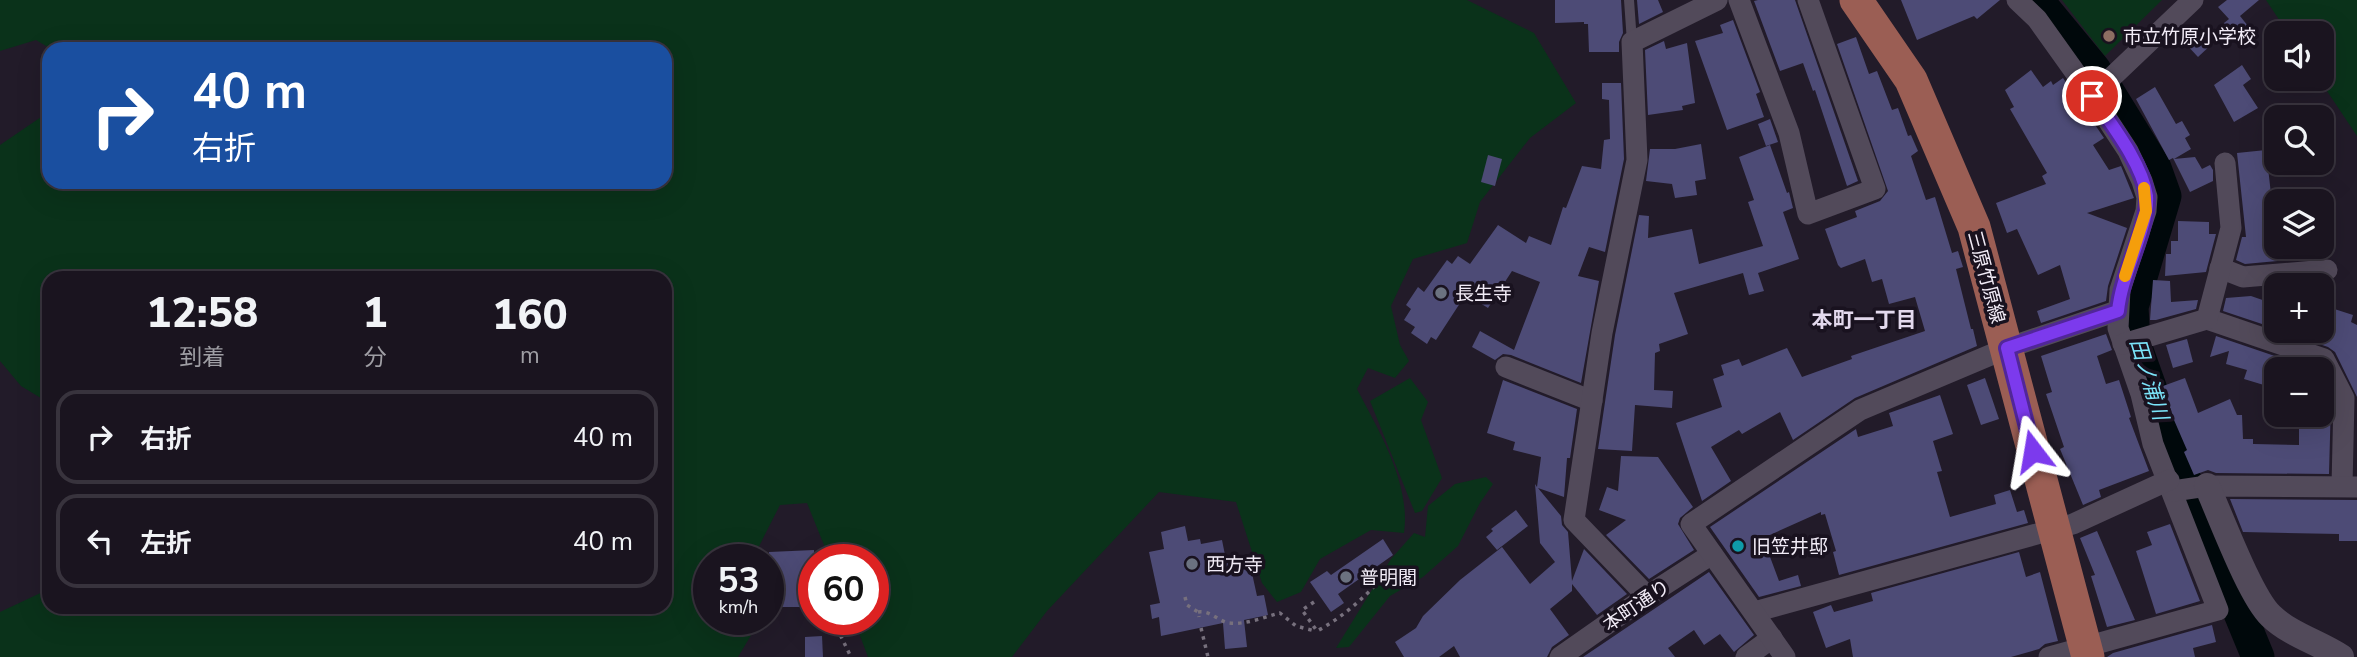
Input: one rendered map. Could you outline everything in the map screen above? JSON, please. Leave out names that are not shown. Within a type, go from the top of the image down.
[{"type":"main road","name":"三原竹原線","points":[[1856,0],[1911,80],[1974,227],[2087,652]]},
{"type":"street","points":[[1647,596],[1574,520],[1602,333],[1637,160],[1632,41],[1717,0]]},
{"type":"street","points":[[1739,0],[1788,133],[1808,214],[1875,188],[1808,0]]},
{"type":"street","points":[[2017,0],[2100,89],[2147,197],[2142,230],[2120,290],[2118,328],[2141,394],[2153,444],[2251,583],[2269,614],[2284,627],[2341,657]]},
{"type":"street","points":[[2100,89],[2193,0]]},
{"type":"street","points":[[2207,319],[2231,228],[2225,163]]},
{"type":"street","points":[[2220,268],[2243,277],[2327,270]]},
{"type":"street","points":[[1785,657],[1691,524],[1860,410],[2007,348],[2118,311]]},
{"type":"street","points":[[1754,612],[2073,524],[2185,487],[2349,486],[2344,398],[2324,359],[2207,319],[2123,344]]},
{"type":"street","points":[[1506,367],[1591,401]]},
{"type":"street","points":[[2049,657],[2087,652],[2218,610],[2185,487]]},
{"type":"street","name":"本町通り","points":[[1560,657],[1712,554]]},
{"type":"street","points":[[1746,657],[1772,638]]},
{"type":"lane","points":[[1629,0],[1632,41]]},
{"type":"path","points":[[1185,597],[1187,605],[1198,614],[1205,611],[1226,622],[1241,623],[1280,613],[1296,626],[1317,631],[1338,619],[1369,593],[1384,576]]},
{"type":"path","points":[[1314,602],[1302,610],[1317,631]]},
{"type":"path","points":[[1201,628],[1208,657]]},
{"type":"path","points":[[840,635],[851,657]]},
{"type":"green space","points":[[0,0],[1467,0],[1534,33],[1576,103],[1530,138],[1480,202],[1467,243],[1413,259],[1391,306],[1400,345],[1409,361],[1395,378],[1368,368],[1357,389],[1398,477],[1405,514],[1404,533],[1371,530],[1320,559],[1301,592],[1277,602],[1262,583],[1236,502],[1159,492],[1047,611],[1012,657],[868,657],[860,635],[889,635],[889,544],[824,544],[807,503],[780,505],[760,544],[693,544],[693,635],[751,635],[738,657],[0,657],[0,612],[42,592],[42,614],[672,614],[672,271],[42,271],[42,399],[21,386],[0,361],[0,145],[42,116],[42,189],[672,189],[672,42],[42,44],[36,40],[0,51]]},
{"type":"green space","points":[[2062,0],[2162,0],[2105,56]]},
{"type":"green space","points":[[2266,0],[2357,0],[2357,136],[2327,91],[2334,91],[2334,21],[2280,21]]},
{"type":"green space","points":[[1410,378],[1428,402],[1421,420],[1442,478],[1422,511],[1415,513],[1370,401]]},
{"type":"green space","points":[[1486,477],[1493,484],[1458,546],[1423,577],[1390,596],[1349,647],[1336,648],[1391,559],[1414,533],[1425,537],[1428,506],[1455,484]]},
{"type":"building","points":[[1555,0],[1621,0],[1623,33],[1619,52],[1589,52],[1588,24],[1555,23]]},
{"type":"building","points":[[1637,0],[1658,0],[1663,12],[1639,24]]},
{"type":"building","points":[[1795,0],[1858,181],[1847,186],[1815,90],[1813,91],[1803,63],[1780,71],[1754,1]]},
{"type":"building","points":[[1901,0],[2000,0],[1977,19],[1974,16],[1917,40]]},
{"type":"building","points":[[2227,0],[2259,0],[2240,16],[2248,26],[2235,37],[2224,23],[2229,19],[2218,7]]},
{"type":"building","points":[[1733,20],[1760,92],[1756,94],[1764,117],[1727,130],[1695,41],[1723,33],[1720,25]]},
{"type":"building","points":[[2199,30],[2212,44],[2198,57],[2185,43]]},
{"type":"building","points":[[1856,37],[1869,74],[1877,71],[1892,110],[1898,108],[1908,136],[1911,135],[1918,151],[1911,156],[1926,200],[1935,197],[1952,253],[1958,251],[1963,267],[1956,269],[1977,346],[1855,398],[1793,440],[1780,412],[1742,434],[1739,430],[1711,447],[1731,481],[1702,501],[1676,423],[1722,407],[1713,379],[1724,375],[1721,365],[1739,359],[1742,366],[1787,348],[1802,377],[1852,359],[1851,356],[1925,331],[1915,297],[1889,304],[1882,279],[1872,282],[1865,259],[1841,268],[1825,229],[1857,217],[1855,211],[1880,201],[1888,191],[1837,44]]},
{"type":"building","points":[[1664,41],[1666,49],[1687,43],[1695,103],[1682,106],[1683,110],[1648,115],[1645,50]]},
{"type":"building","points":[[2242,65],[2251,79],[2243,85],[2258,108],[2234,122],[2214,85]]},
{"type":"building","points":[[2031,70],[2043,87],[2051,81],[2053,85],[2063,78],[2104,138],[2093,145],[2109,170],[2121,166],[2134,198],[2087,213],[2127,228],[2108,286],[2106,301],[2041,323],[2037,311],[2070,299],[2060,265],[2038,275],[2017,229],[2007,233],[1996,203],[2046,184],[2042,176],[2047,173],[2010,109],[2014,107],[2005,90]]},
{"type":"building","points":[[1602,83],[1621,83],[1624,159],[1605,252],[1589,247],[1578,276],[1599,281],[1581,383],[1511,355],[1503,354],[1495,360],[1472,347],[1480,331],[1514,350],[1540,282],[1512,271],[1488,308],[1467,295],[1464,297],[1436,340],[1431,337],[1427,344],[1411,333],[1415,327],[1404,320],[1411,309],[1406,305],[1418,287],[1424,292],[1447,260],[1452,264],[1458,256],[1470,264],[1498,225],[1526,243],[1529,236],[1551,245],[1563,207],[1566,208],[1582,166],[1601,169],[1604,140],[1610,139],[1609,100],[1602,99]]},
{"type":"building","points":[[2155,87],[2176,124],[2182,121],[2190,135],[2185,138],[2191,149],[2174,159],[2195,157],[2202,169],[2210,165],[2213,170],[2213,181],[2190,192],[2173,158],[2169,160],[2136,99]]},
{"type":"building","points":[[1770,119],[1778,142],[1766,146],[1758,124]]},
{"type":"building","points":[[1701,144],[1706,179],[1695,181],[1697,195],[1675,198],[1672,184],[1646,181],[1650,149],[1675,149]]},
{"type":"building","points":[[1770,145],[1787,193],[1789,192],[1793,208],[1783,212],[1799,259],[1758,273],[1764,291],[1749,295],[1743,273],[1674,293],[1688,334],[1659,344],[1660,351],[1655,353],[1654,390],[1673,391],[1672,408],[1635,405],[1632,451],[1598,449],[1615,335],[1639,215],[1649,216],[1648,238],[1692,229],[1699,264],[1763,246],[1748,202],[1754,200],[1739,157]]},
{"type":"building","points":[[2264,150],[2264,175],[2269,175],[2270,189],[2264,189],[2264,259],[2300,259],[2245,264],[2236,260],[2242,237],[2246,237],[2237,153]]},
{"type":"building","points":[[1488,155],[1502,159],[1495,186],[1481,182]]},
{"type":"building","points":[[2178,221],[2209,222],[2209,234],[2216,234],[2206,272],[2165,276],[2166,254],[2171,254],[2171,241],[2178,241]]},
{"type":"building","points":[[2153,280],[2170,281],[2171,302],[2198,300],[2196,309],[2150,320]]},
{"type":"building","points":[[2251,296],[2264,300],[2264,325],[2223,311],[2226,298]]},
{"type":"building","points":[[2334,309],[2353,315],[2351,322],[2357,325],[2357,397],[2335,352],[2316,343],[2334,343]]},
{"type":"building","points":[[2106,334],[2112,350],[2097,356],[2106,384],[2119,380],[2131,417],[2129,418],[2149,471],[2099,490],[2101,497],[2083,505],[2060,449],[2064,447],[2046,394],[2052,392],[2041,356]]},
{"type":"building","points":[[2216,336],[2278,357],[2264,357],[2264,385],[2244,379],[2247,370],[2226,364],[2229,351],[2210,357]]},
{"type":"building","points":[[2187,339],[2193,362],[2173,368],[2166,345]]},
{"type":"building","points":[[1985,378],[1999,419],[1981,425],[1967,385]]},
{"type":"building","points":[[2185,378],[2198,413],[2230,399],[2237,415],[2242,415],[2243,439],[2253,439],[2253,444],[2299,445],[2299,427],[2330,427],[2329,474],[2216,473],[2208,470],[2194,475],[2163,386]]},
{"type":"building","points":[[1503,380],[1577,409],[1570,458],[1567,458],[1564,497],[1538,488],[1561,516],[1562,525],[1568,532],[1572,581],[1584,549],[1627,594],[1597,615],[1572,584],[1572,591],[1550,609],[1569,635],[1552,647],[1547,657],[1460,657],[1454,646],[1439,657],[1404,657],[1395,642],[1416,628],[1423,616],[1460,580],[1502,547],[1530,584],[1555,562],[1540,543],[1535,484],[1537,487],[1541,457],[1513,450],[1515,442],[1487,433]]},
{"type":"building","points":[[1940,395],[1953,434],[1933,441],[1942,471],[1937,472],[1950,517],[1996,504],[1994,495],[2010,490],[2017,512],[2024,510],[2028,523],[1839,575],[1833,552],[1836,551],[1825,514],[1821,515],[1821,512],[1763,538],[1779,581],[1798,575],[1801,586],[1759,597],[1710,527],[1856,429],[1858,437],[1893,426],[1889,413]]},
{"type":"building","points":[[1621,456],[1658,457],[1693,507],[1680,518],[1678,524],[1694,550],[1649,579],[1606,535],[1626,520],[1599,510],[1607,487],[1618,491]]},
{"type":"building","points":[[2230,499],[2357,500],[2357,541],[2339,541],[2339,534],[2243,532]]},
{"type":"building","points":[[1516,510],[1528,526],[1497,550],[1486,537],[1493,531],[1491,529]]},
{"type":"building","points":[[2170,524],[2200,601],[2156,614],[2136,551],[2152,545],[2147,532]]},
{"type":"building","points":[[1185,526],[1188,541],[1200,539],[1201,544],[1222,540],[1226,560],[1248,555],[1257,596],[1264,595],[1268,615],[1244,620],[1247,647],[1225,649],[1223,623],[1161,636],[1159,617],[1152,619],[1150,605],[1160,603],[1149,552],[1164,549],[1161,532]]},
{"type":"building","points":[[2097,531],[2135,620],[2107,627],[2091,576],[2095,575],[2080,538]]},
{"type":"building","name":"普明閣","points":[[1383,539],[1393,555],[1338,594],[1344,603],[1331,612],[1310,582],[1327,571],[1331,575]]},
{"type":"building","points":[[784,551],[798,551],[798,607],[784,607]]},
{"type":"building","points":[[2019,552],[2026,577],[2040,572],[2058,641],[2011,657],[1853,657],[1850,639],[1826,648],[1813,612],[1831,605],[1834,612],[1873,601],[1871,593]]},
{"type":"building","points":[[1709,572],[1754,635],[1734,652],[1720,634],[1704,645],[1694,630],[1668,648],[1675,657],[1583,657]]},
{"type":"building","points":[[2212,625],[2216,642],[2193,648],[2195,657],[2107,657],[2113,653]]},
{"type":"building","points":[[822,636],[823,657],[805,657],[805,637]]},
{"type":"waterway","name":"田ノ浦川","points":[[2037,0],[2094,69],[2155,168],[2165,196],[2132,307],[2134,342],[2171,446],[2258,657]]},
{"type":"slow traffic","points":[[2125,276],[2142,230],[2147,197],[2144,188]]},
{"type":"place","name":"市立竹原小学校","points":[[2109,36]]},
{"type":"place","name":"長生寺","points":[[1441,293]]},
{"type":"place","name":"旧笠井邸","points":[[1738,546]]},
{"type":"place","name":"西方寺","points":[[1192,564]]},
{"type":"place","name":"普明閣","points":[[1346,577]]},
{"type":"district","name":"本町一丁目","points":[[1864,320]]},
{"type":"route","points":[[2033,451],[2007,348],[2118,311],[2120,290],[2142,230],[2146,211],[2147,197],[2128,150],[2092,96]]}]
